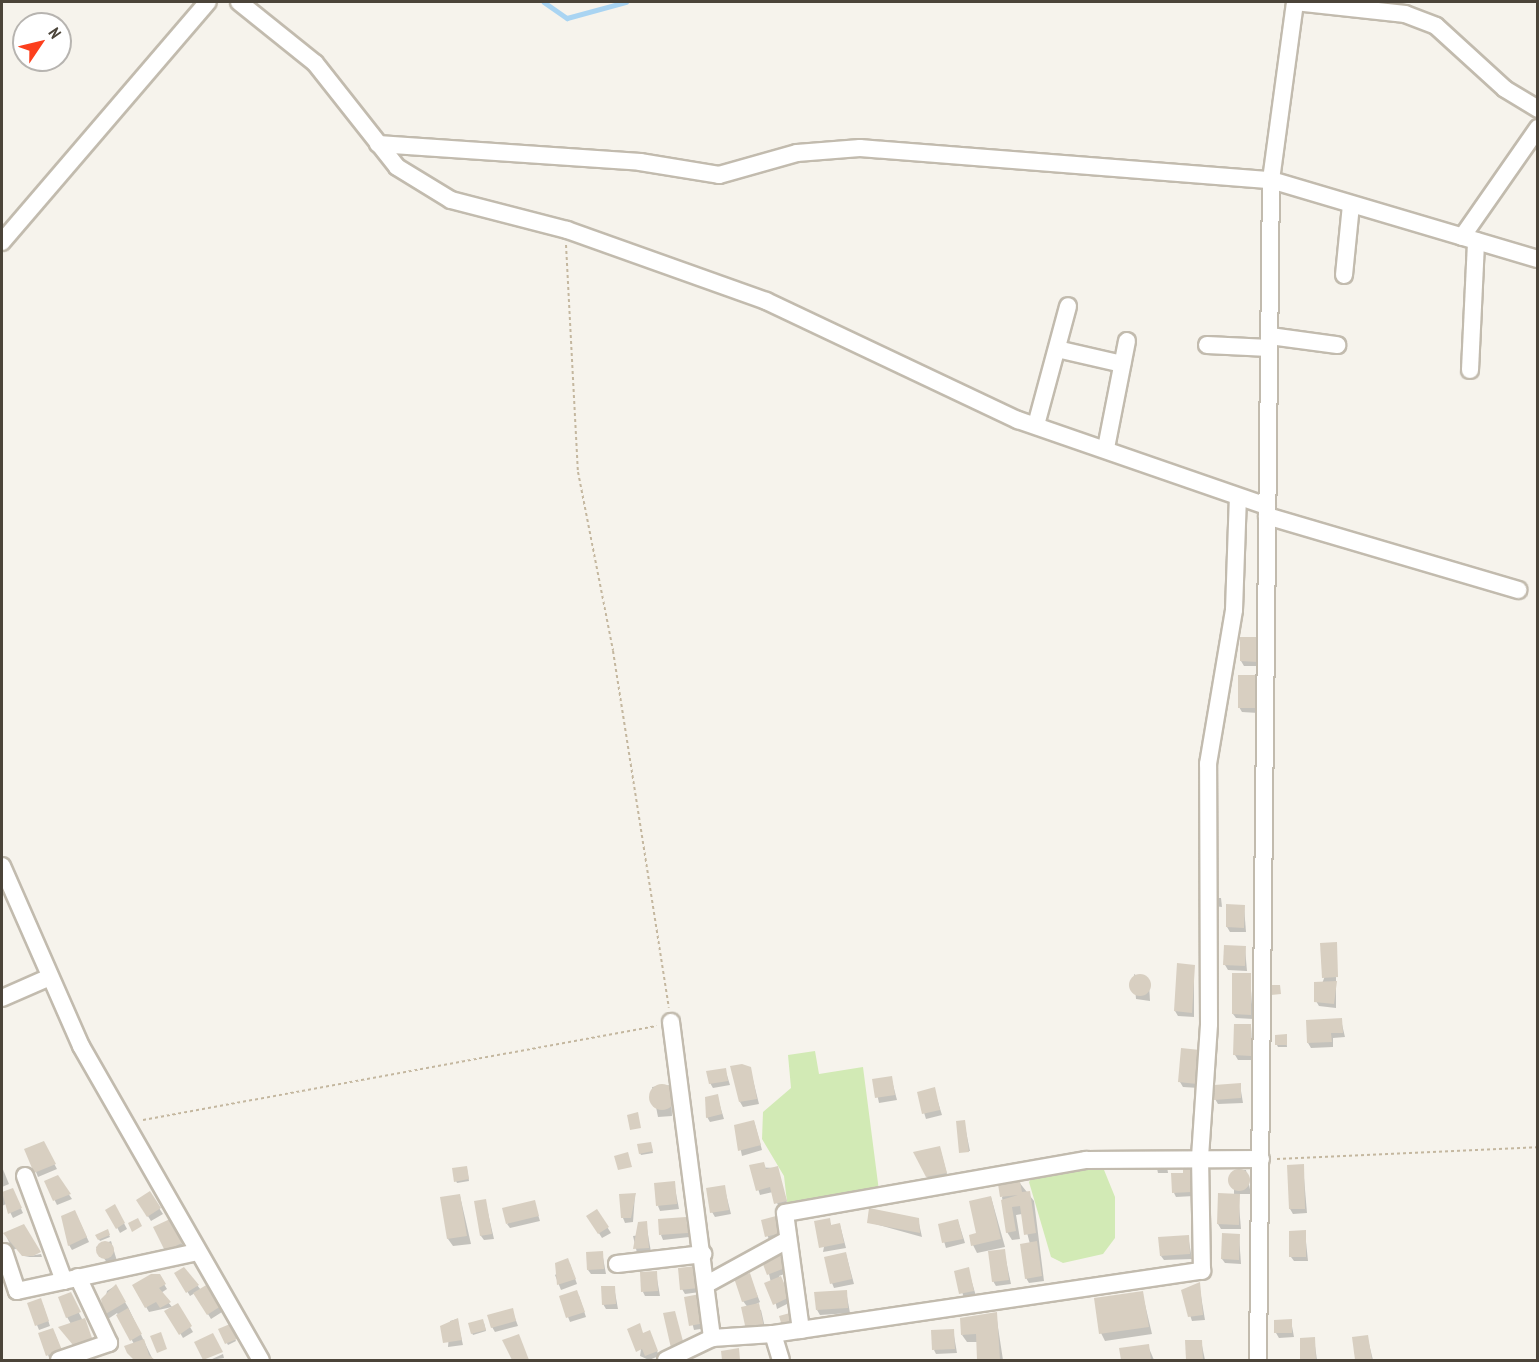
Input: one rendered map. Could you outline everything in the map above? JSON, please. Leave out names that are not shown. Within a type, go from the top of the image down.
[{"type":"street","points":[[2,242],[208,2]]},
{"type":"street","points":[[239,2],[315,63],[397,167],[451,200],[567,230],[766,301],[1036,425],[1106,448],[1238,497],[1267,511],[1518,590]]},
{"type":"street","points":[[1258,1360],[1271,180],[1295,2],[1405,14],[1436,26],[1506,89],[1538,109]]},
{"type":"street","points":[[1470,370],[1469,239],[1538,128]]},
{"type":"street","points":[[378,144],[640,162],[719,175],[797,153],[860,148],[1271,180],[1538,259]]},
{"type":"street","points":[[1344,275],[1352,205]]},
{"type":"street","points":[[1036,425],[1068,306]]},
{"type":"street","points":[[1106,448],[1127,341]]},
{"type":"street","points":[[1207,345],[1270,342],[1337,345]]},
{"type":"street","points":[[1057,349],[1122,364]]},
{"type":"street","points":[[666,1360],[712,1338],[773,1334],[1202,1271],[1200,1156],[1209,1024],[1208,764],[1234,610],[1238,497]]},
{"type":"street","points":[[2,866],[81,1047],[128,1124],[198,1252],[261,1360]]},
{"type":"street","points":[[2,998],[50,977]]},
{"type":"street","points":[[671,1022],[707,1284],[712,1338]]},
{"type":"street","points":[[801,1330],[785,1213],[1086,1160],[1200,1156],[1261,1159]]},
{"type":"street","points":[[25,1176],[71,1279],[109,1343],[59,1360]]},
{"type":"street","points":[[707,1284],[787,1240]]},
{"type":"street","points":[[3,1252],[17,1291],[198,1252]]},
{"type":"street","points":[[617,1263],[703,1254]]},
{"type":"street","points":[[773,1334],[781,1360]]},
{"type":"path","points":[[128,1124],[671,1022],[614,651],[578,472],[564,276],[567,230]]},
{"type":"path","points":[[1261,1159],[1538,1147]]},
{"type":"green space","points":[[815,1051],[819,1074],[863,1067],[879,1191],[788,1211],[784,1176],[762,1139],[763,1112],[791,1088],[788,1055]]},
{"type":"green space","points":[[1102,1165],[1115,1197],[1115,1238],[1103,1254],[1063,1263],[1051,1257],[1029,1182],[1035,1173]]},
{"type":"building","points":[[1240,637],[1258,637],[1258,662],[1240,661]]},
{"type":"building","points":[[1238,675],[1256,675],[1256,708],[1238,708]]},
{"type":"building","points":[[1226,904],[1245,905],[1244,928],[1226,927]]},
{"type":"building","points":[[1337,942],[1338,977],[1322,978],[1320,943]]},
{"type":"building","points":[[1224,945],[1246,946],[1245,966],[1223,965]]},
{"type":"building","points":[[1177,963],[1195,965],[1192,1013],[1174,1011]]},
{"type":"building","points":[[1232,973],[1251,973],[1251,1015],[1232,1014]]},
{"type":"building","points":[[1136,974],[1144,974],[1151,981],[1151,989],[1144,996],[1136,996],[1129,989],[1129,981]]},
{"type":"building","points":[[1337,981],[1334,1004],[1314,1002],[1314,982]]},
{"type":"building","points":[[1271,985],[1280,985],[1281,994],[1271,995]]},
{"type":"building","points":[[1342,1018],[1343,1033],[1331,1033],[1332,1042],[1307,1043],[1306,1020]]},
{"type":"building","points":[[1234,1024],[1251,1024],[1251,1056],[1233,1055]]},
{"type":"building","points":[[1287,1034],[1287,1045],[1275,1045],[1275,1035]]},
{"type":"building","points":[[1181,1048],[1200,1050],[1197,1084],[1178,1082]]},
{"type":"building","points":[[742,1064],[751,1067],[757,1099],[739,1102],[730,1066]]},
{"type":"building","points":[[726,1068],[728,1081],[709,1084],[706,1071]]},
{"type":"building","points":[[892,1076],[895,1095],[875,1098],[872,1079]]},
{"type":"building","points":[[1241,1083],[1241,1098],[1214,1100],[1214,1085]]},
{"type":"building","points":[[662,1084],[671,1088],[675,1097],[671,1106],[662,1110],[653,1106],[649,1097],[653,1088]]},
{"type":"building","points":[[935,1087],[940,1110],[922,1114],[917,1092]]},
{"type":"building","points":[[718,1094],[722,1114],[706,1118],[705,1097]]},
{"type":"building","points":[[638,1112],[641,1128],[630,1130],[627,1115]]},
{"type":"building","points":[[754,1120],[761,1145],[738,1151],[734,1125]]},
{"type":"building","points":[[965,1120],[969,1152],[959,1153],[956,1121]]},
{"type":"building","points":[[44,1141],[56,1164],[34,1173],[24,1149]]},
{"type":"building","points":[[651,1142],[653,1151],[639,1154],[637,1144]]},
{"type":"building","points":[[940,1146],[947,1173],[926,1177],[913,1152]]},
{"type":"building","points":[[628,1152],[632,1167],[618,1170],[614,1156]]},
{"type":"building","points":[[764,1162],[766,1169],[778,1166],[787,1201],[774,1204],[770,1187],[756,1191],[749,1165]]},
{"type":"building","points":[[1304,1164],[1305,1209],[1289,1209],[1287,1165]]},
{"type":"building","points":[[1183,1165],[1193,1165],[1192,1192],[1172,1193],[1171,1173],[1183,1173]]},
{"type":"building","points":[[467,1166],[469,1179],[454,1182],[452,1168]]},
{"type":"building","points":[[1239,1169],[1247,1172],[1250,1180],[1247,1188],[1239,1191],[1231,1188],[1228,1180],[1231,1172]]},
{"type":"building","points":[[58,1175],[71,1194],[53,1201],[44,1181]]},
{"type":"building","points":[[675,1181],[677,1204],[656,1206],[654,1183]]},
{"type":"building","points":[[1020,1181],[1022,1192],[1030,1191],[1036,1233],[1024,1235],[1020,1206],[1012,1207],[1016,1231],[1006,1233],[1001,1200],[1018,1195],[1000,1197],[998,1184]]},
{"type":"building","points":[[725,1185],[729,1210],[710,1213],[706,1188]]},
{"type":"building","points":[[13,1188],[22,1208],[8,1214],[2,1192]]},
{"type":"building","points":[[150,1191],[161,1208],[147,1217],[136,1200]]},
{"type":"building","points":[[636,1193],[631,1218],[621,1218],[619,1194]]},
{"type":"building","points":[[1218,1193],[1240,1194],[1239,1225],[1217,1224]]},
{"type":"building","points":[[460,1194],[467,1236],[447,1239],[440,1197]]},
{"type":"building","points":[[991,1196],[1001,1239],[971,1246],[969,1235],[976,1233],[969,1201]]},
{"type":"building","points":[[486,1199],[492,1234],[480,1236],[474,1201]]},
{"type":"building","points":[[535,1200],[539,1216],[506,1224],[502,1208]]},
{"type":"building","points":[[115,1204],[125,1223],[116,1229],[105,1210]]},
{"type":"building","points":[[869,1208],[919,1218],[920,1233],[867,1223]]},
{"type":"building","points":[[597,1209],[609,1227],[598,1234],[586,1216]]},
{"type":"building","points":[[75,1210],[87,1237],[68,1246],[61,1216]]},
{"type":"building","points":[[776,1216],[781,1233],[765,1237],[761,1220]]},
{"type":"building","points":[[686,1217],[688,1233],[659,1235],[658,1219]]},
{"type":"building","points":[[138,1218],[142,1226],[132,1232],[128,1223]]},
{"type":"building","points":[[830,1218],[831,1225],[840,1223],[844,1243],[819,1248],[814,1221]]},
{"type":"building","points":[[170,1219],[182,1243],[165,1251],[153,1227]]},
{"type":"building","points":[[958,1219],[963,1239],[942,1243],[938,1224]]},
{"type":"building","points":[[647,1221],[649,1248],[633,1249],[638,1222]]},
{"type":"building","points":[[24,1224],[41,1252],[33,1256],[22,1256],[3,1233]]},
{"type":"building","points":[[108,1229],[110,1235],[98,1240],[95,1235]]},
{"type":"building","points":[[1306,1230],[1306,1257],[1289,1257],[1289,1231]]},
{"type":"building","points":[[1222,1233],[1240,1234],[1239,1260],[1221,1259]]},
{"type":"building","points":[[1189,1235],[1190,1254],[1160,1256],[1158,1237]]},
{"type":"building","points":[[101,1241],[109,1241],[114,1246],[112,1257],[101,1259],[96,1254],[96,1246]]},
{"type":"building","points":[[1037,1241],[1042,1276],[1025,1279],[1020,1244]]},
{"type":"building","points":[[1005,1249],[1009,1280],[992,1282],[988,1251]]},
{"type":"building","points":[[603,1251],[604,1269],[587,1270],[586,1252]]},
{"type":"building","points":[[779,1252],[785,1268],[767,1275],[761,1259]]},
{"type":"building","points":[[846,1252],[852,1279],[830,1284],[824,1257]]},
{"type":"building","points":[[568,1258],[576,1279],[557,1285],[555,1263]]},
{"type":"building","points":[[696,1266],[699,1288],[680,1290],[678,1268]]},
{"type":"building","points":[[184,1267],[199,1285],[186,1293],[174,1273]]},
{"type":"building","points":[[969,1267],[974,1291],[959,1294],[954,1271]]},
{"type":"building","points":[[657,1271],[658,1291],[641,1292],[640,1272]]},
{"type":"building","points":[[750,1273],[758,1297],[742,1302],[734,1278]]},
{"type":"building","points":[[151,1274],[160,1274],[166,1284],[159,1288],[171,1302],[160,1308],[156,1302],[145,1308],[132,1285]]},
{"type":"building","points":[[781,1276],[790,1297],[773,1305],[764,1283]]},
{"type":"building","points":[[1200,1282],[1203,1315],[1188,1317],[1181,1290]]},
{"type":"building","points":[[116,1284],[126,1302],[104,1315],[101,1299]]},
{"type":"building","points":[[208,1284],[221,1306],[207,1315],[193,1293]]},
{"type":"building","points":[[601,1286],[615,1286],[616,1304],[602,1305]]},
{"type":"building","points":[[577,1290],[585,1312],[566,1318],[559,1296]]},
{"type":"building","points":[[847,1290],[848,1308],[816,1310],[814,1292]]},
{"type":"building","points":[[1143,1291],[1149,1327],[1099,1334],[1094,1298]]},
{"type":"building","points":[[71,1292],[81,1312],[66,1318],[58,1297]]},
{"type":"building","points":[[700,1294],[705,1323],[689,1326],[684,1297]]},
{"type":"building","points":[[41,1298],[49,1321],[35,1326],[27,1303]]},
{"type":"building","points":[[178,1303],[192,1326],[179,1335],[164,1311]]},
{"type":"building","points":[[759,1303],[764,1327],[746,1330],[741,1307]]},
{"type":"building","points":[[128,1308],[142,1334],[130,1341],[116,1315]]},
{"type":"building","points":[[513,1308],[516,1321],[491,1328],[487,1315]]},
{"type":"building","points":[[675,1311],[684,1345],[671,1348],[663,1313]]},
{"type":"building","points":[[997,1312],[1000,1360],[977,1360],[976,1334],[961,1335],[960,1318]]},
{"type":"building","points":[[790,1313],[792,1324],[782,1326],[779,1316]]},
{"type":"building","points":[[85,1318],[92,1338],[73,1345],[58,1327]]},
{"type":"building","points":[[458,1318],[462,1340],[443,1343],[440,1326]]},
{"type":"building","points":[[483,1319],[486,1330],[471,1334],[468,1323]]},
{"type":"building","points":[[1292,1319],[1292,1333],[1274,1333],[1274,1320]]},
{"type":"building","points":[[640,1323],[643,1333],[650,1330],[658,1351],[645,1356],[642,1349],[636,1352],[627,1329]]},
{"type":"building","points":[[230,1324],[237,1339],[225,1344],[218,1329]]},
{"type":"building","points":[[53,1328],[62,1350],[46,1356],[38,1333]]},
{"type":"building","points":[[954,1329],[955,1349],[932,1350],[931,1330]]},
{"type":"building","points":[[161,1332],[167,1349],[157,1353],[150,1336]]},
{"type":"building","points":[[213,1333],[223,1352],[203,1360],[194,1342]]},
{"type":"building","points":[[519,1334],[529,1360],[512,1360],[502,1340]]},
{"type":"building","points":[[1368,1335],[1372,1360],[1355,1360],[1352,1337]]},
{"type":"building","points":[[1315,1337],[1316,1360],[1300,1360],[1300,1338]]},
{"type":"building","points":[[144,1339],[149,1355],[155,1360],[134,1360],[127,1353],[124,1346]]},
{"type":"building","points":[[1185,1340],[1202,1340],[1203,1360],[1186,1360]]},
{"type":"building","points":[[1149,1344],[1151,1360],[1121,1360],[1119,1348]]},
{"type":"building","points":[[739,1348],[740,1360],[722,1360],[721,1351]]},
{"type":"waterway","points":[[544,2],[567,18],[626,2]]}]
